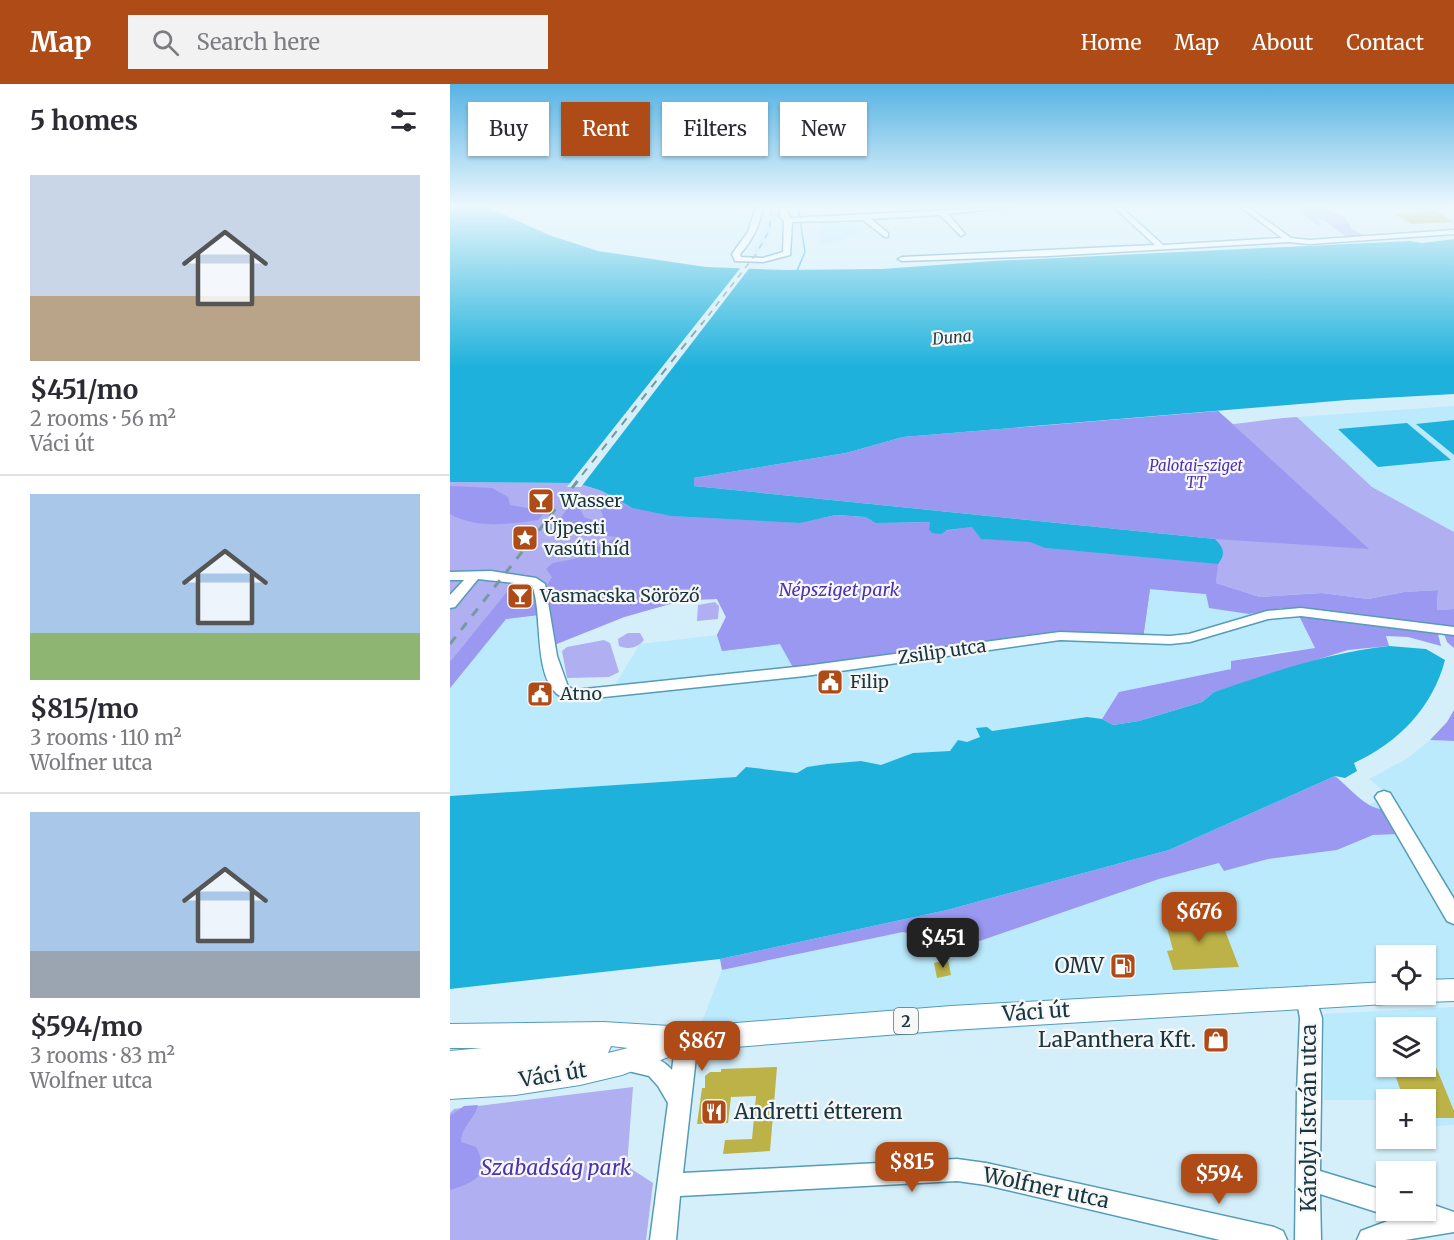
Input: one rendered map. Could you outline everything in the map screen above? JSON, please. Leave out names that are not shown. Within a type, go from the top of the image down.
[{"type":"main road","points":[[1436,991],[1454,990]]},
{"type":"main road","name":"Váci út","points":[[450,1036],[603,1034],[687,1038],[951,1018],[1376,993]]},
{"type":"main road","points":[[450,1064],[600,1045],[646,1036]]},
{"type":"main road","name":"Váci út","points":[[450,1086],[521,1081],[621,1062],[687,1038]]},
{"type":"main road","points":[[450,1096],[480,1084]]},
{"type":"street","points":[[450,576],[474,576]]},
{"type":"street","points":[[450,604],[474,576]]},
{"type":"street","name":"Zsilip utca","points":[[474,576],[515,577],[531,580],[540,587],[546,643],[556,675],[562,690],[575,695],[805,671],[1060,636],[1170,640],[1190,638],[1278,613],[1301,612],[1454,631]]},
{"type":"street","points":[[1384,797],[1454,916]]},
{"type":"street","name":"Károlyi István utca","points":[[1306,996],[1311,1018],[1308,1092],[1308,1240]]},
{"type":"street","points":[[663,1240],[687,1038]]},
{"type":"street","points":[[621,1062],[656,1066],[679,1101]]},
{"type":"street","name":"Wolfner utca","points":[[670,1185],[957,1170],[997,1176],[1274,1240]]},
{"type":"street","points":[[1309,1179],[1376,1200]]},
{"type":"street","points":[[1436,1218],[1451,1223]]},
{"type":"street","points":[[1370,1240],[1412,1225],[1451,1223]]},
{"type":"shaded area","points":[[1454,406],[1454,532],[1372,487],[1297,417]]},
{"type":"shaded area","points":[[1150,589],[1206,594],[1249,614],[1282,608],[1297,612],[1315,649],[1284,651],[1231,661],[1231,669],[1119,692],[1102,719],[1086,717],[991,732],[976,729],[980,737],[950,751],[913,753],[881,766],[861,761],[807,767],[797,773],[746,767],[737,777],[450,796],[450,688],[506,619],[546,614],[560,673],[568,687],[587,691],[613,688],[640,644],[717,635],[722,651],[780,644],[1060,636],[1144,638]]},
{"type":"shaded area","points":[[1430,740],[1454,741],[1454,1002],[1436,1003],[1436,945],[1376,945],[1376,1005],[1392,1005],[1249,1012],[691,1050],[722,970],[903,932],[920,936],[945,953],[1159,879],[1219,863],[1224,871],[1268,859],[1337,850],[1373,835],[1398,834],[1370,805],[1387,794],[1369,779],[1408,758]]},
{"type":"shaded area","points":[[1454,1007],[1454,1125],[1436,1126],[1436,1089],[1376,1089],[1376,1100],[1324,1100],[1324,1014]]},
{"type":"green space","name":"Népsziget park","points":[[1218,411],[1233,424],[1297,417],[1372,487],[1454,532],[1454,609],[1437,610],[1438,590],[1404,592],[1368,599],[1322,593],[1260,597],[1216,583],[1217,567],[1206,594],[1150,589],[1143,639],[1060,636],[794,669],[780,644],[722,651],[717,635],[726,617],[717,599],[684,600],[624,617],[554,645],[546,614],[506,619],[450,688],[450,482],[577,483],[602,491],[632,508],[1215,539]]},
{"type":"green space","name":"Palotai-sziget TT","points":[[1218,411],[1369,549],[1215,539],[694,486],[694,478],[846,453],[903,437]]},
{"type":"green space","points":[[450,486],[492,488],[508,497],[510,505],[546,511],[538,520],[505,524],[471,522],[450,514]]},
{"type":"green space","name":"Népsziget park","points":[[619,502],[632,508],[671,516],[800,523],[836,515],[865,517],[876,523],[930,522],[929,531],[932,533],[972,527],[981,539],[1030,542],[1045,548],[1218,564],[1216,583],[1260,597],[1322,593],[1368,599],[1404,592],[1438,590],[1437,610],[1454,609],[1454,648],[1447,642],[1443,631],[1437,630],[1441,646],[1408,637],[1386,636],[1389,646],[1348,650],[1214,692],[1202,702],[1139,721],[1113,725],[1102,719],[1119,692],[1231,669],[1231,661],[1315,648],[1297,612],[1282,608],[1249,614],[1209,608],[1206,594],[1150,589],[1143,639],[1060,636],[794,669],[780,644],[722,651],[717,635],[726,617],[717,599],[684,600],[624,617],[554,645],[546,614],[506,619],[450,688],[450,662],[515,582],[519,583],[509,604],[537,604],[552,577],[546,569],[553,563],[574,559],[617,537],[586,534],[582,525],[558,522],[569,506],[579,506],[584,517],[598,522],[603,515],[600,509],[607,503]]},
{"type":"green space","points":[[715,602],[719,606],[718,619],[697,621],[698,605]]},
{"type":"green space","points":[[628,633],[640,633],[644,640],[633,648],[619,646],[618,639]]},
{"type":"green space","points":[[604,640],[610,643],[619,672],[609,677],[567,678],[562,651],[567,647]]},
{"type":"green space","points":[[1454,710],[1454,741],[1430,740],[1447,722]]},
{"type":"green space","points":[[1335,776],[1364,802],[1383,809],[1399,834],[1373,835],[1337,850],[1268,859],[1224,871],[1219,863],[1159,879],[945,953],[920,936],[903,932],[722,970],[720,959],[947,910],[1169,850]]},
{"type":"green space","name":"Szabadság park","points":[[633,1087],[627,1166],[653,1183],[646,1240],[450,1240],[450,1113],[454,1109]]},
{"type":"green space","points":[[478,1105],[463,1131],[461,1142],[476,1147],[482,1164],[481,1171],[474,1180],[450,1190],[450,1116],[464,1106]]},
{"type":"water","name":"Duna","points":[[450,261],[665,261],[706,267],[785,270],[882,269],[994,261],[1454,261],[1454,394],[1347,400],[903,437],[846,453],[694,478],[694,486],[1215,539],[1223,551],[1218,564],[1045,548],[1030,542],[981,539],[972,527],[947,530],[941,534],[932,533],[929,530],[930,522],[876,523],[865,517],[836,515],[800,523],[671,516],[632,508],[602,491],[577,483],[450,482]]},
{"type":"water","points":[[1454,420],[1454,455],[1416,424]]},
{"type":"water","points":[[1407,423],[1451,460],[1378,467],[1338,429]]},
{"type":"water","points":[[1389,646],[1426,649],[1445,660],[1432,693],[1412,722],[1385,745],[1354,763],[1357,771],[1345,778],[1335,776],[1169,850],[947,910],[720,959],[450,989],[450,796],[736,777],[746,767],[797,773],[807,767],[827,764],[861,761],[881,765],[913,753],[950,751],[958,740],[967,742],[980,737],[976,728],[987,727],[992,731],[1087,717],[1102,719],[1113,725],[1139,721],[1202,702],[1214,692],[1322,658]]},
{"type":"pier","name":"Újpesti vasúti híd","points":[[742,266],[751,266],[581,487],[567,487]]},
{"type":"building","points":[[1219,915],[1239,967],[1173,970],[1167,951],[1173,950],[1164,917]]},
{"type":"building","points":[[948,960],[951,975],[937,978],[934,963]]},
{"type":"building","name":"Andretti étterem","points":[[777,1067],[770,1151],[723,1154],[725,1140],[752,1139],[756,1096],[731,1097],[728,1123],[697,1124],[702,1088],[705,1088],[705,1076],[710,1072],[721,1072],[721,1069]]},
{"type":"building","points":[[1436,1067],[1454,1111],[1454,1118],[1436,1118],[1436,1089],[1400,1089],[1396,1077],[1436,1077]]},
{"type":"waterway","points":[[797,271],[801,261]]},
{"type":"railway","points":[[701,325],[751,261]]},
{"type":"railway","points":[[582,475],[702,323]]},
{"type":"railway","points":[[450,644],[583,474]]},
{"type":"place","name":"Wasser","points":[[541,501]]},
{"type":"place","name":"Újpesti vasúti híd","points":[[525,538]]},
{"type":"place","name":"Vasmacska Söröző","points":[[520,596]]},
{"type":"place","name":"Filip","points":[[830,682]]},
{"type":"place","name":"Atno","points":[[540,694]]},
{"type":"place","name":"OMV","points":[[1123,966]]},
{"type":"place","name":"LaPanthera Kft.","points":[[1216,1040]]},
{"type":"place","name":"Andretti étterem","points":[[714,1112]]}]
